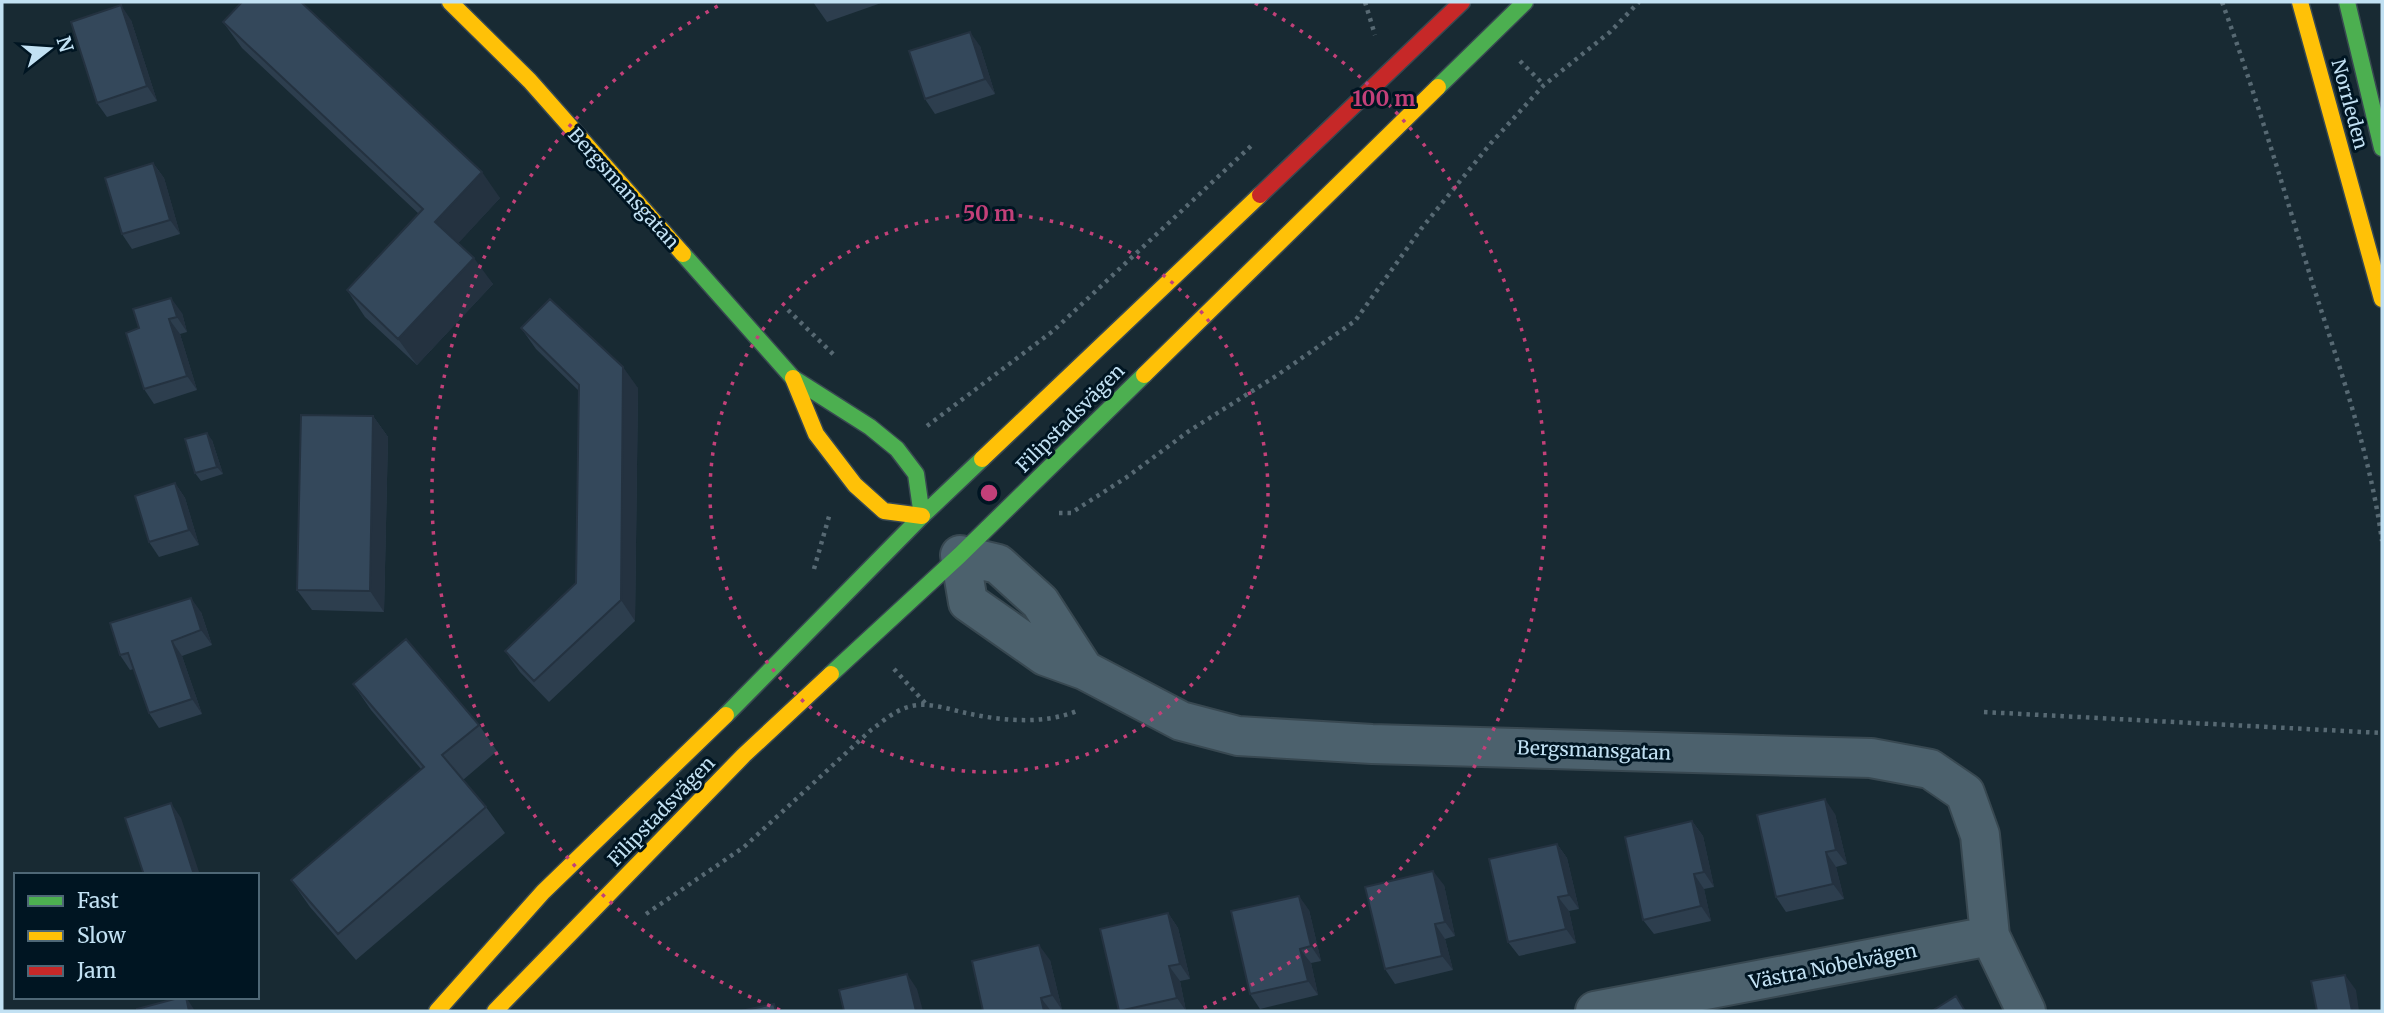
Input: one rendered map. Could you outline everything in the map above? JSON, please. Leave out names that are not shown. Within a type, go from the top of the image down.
[{"type":"street","name":"Bergsmansgatan","points":[[450,2],[530,82],[793,378],[870,426],[897,449],[915,474],[927,521],[884,511],[855,485],[816,434],[793,378]]},
{"type":"street","name":"Filipstadsvägen","points":[[437,1011],[543,892],[1462,2]]},
{"type":"street","name":"Filipstadsvägen","points":[[495,1011],[744,755],[867,640],[956,550],[1002,514],[1525,2]]},
{"type":"street","name":"Norrleden","points":[[2301,2],[2382,299]]},
{"type":"street","name":"Norrleden","points":[[2347,2],[2382,148]]},
{"type":"street","name":"Bergsmansgatan","points":[[956,550],[968,602],[1045,656],[1084,670],[1181,721],[1238,736],[1386,744],[1871,758],[1930,769],[1965,793],[1980,835],[1990,936]]},
{"type":"street","name":"Västra Nobelvägen","points":[[1595,1011],[1990,936]]},
{"type":"street","points":[[1990,936],[2026,1011]]},
{"type":"path","points":[[1365,2],[1377,41]]},
{"type":"path","points":[[1002,514],[1071,513],[1355,321],[1421,229],[1491,143],[1544,85],[1610,32],[1639,2]]},
{"type":"path","points":[[2222,2],[2256,99],[2358,426],[2382,541]]},
{"type":"path","points":[[1520,61],[1544,85]]},
{"type":"path","points":[[928,425],[1053,331],[1259,138]]},
{"type":"path","points":[[867,640],[926,705]]},
{"type":"path","points":[[643,916],[744,847],[871,730],[891,715],[908,707],[926,705],[987,718],[1031,719],[1072,713],[1122,692]]},
{"type":"path","points":[[1984,712],[2382,733]]},
{"type":"building","points":[[242,2],[301,2],[482,172],[435,222],[474,258],[398,339],[347,290],[423,209],[223,22]]},
{"type":"building","points":[[121,5],[147,86],[97,103],[71,22]]},
{"type":"building","points":[[970,32],[985,79],[925,99],[909,51]]},
{"type":"building","points":[[153,163],[170,220],[122,234],[105,178]]},
{"type":"building","points":[[171,298],[177,317],[169,319],[187,376],[144,389],[126,333],[139,328],[133,309]]},
{"type":"building","points":[[550,299],[623,367],[621,600],[534,681],[505,651],[576,583],[579,385],[521,328]]},
{"type":"building","points":[[301,415],[373,416],[370,591],[297,590]]},
{"type":"building","points":[[207,433],[217,467],[195,473],[185,439]]},
{"type":"building","points":[[175,483],[189,530],[149,542],[135,496]]},
{"type":"building","points":[[191,598],[201,630],[172,641],[192,699],[149,713],[128,653],[120,655],[110,623]]},
{"type":"building","points":[[406,639],[479,725],[442,755],[486,807],[338,934],[291,880],[424,767],[353,684]]},
{"type":"building","points":[[1825,799],[1836,850],[1826,852],[1833,884],[1776,897],[1757,815]]},
{"type":"building","points":[[171,803],[193,873],[143,873],[125,818]]},
{"type":"building","points":[[1692,821],[1704,872],[1694,874],[1701,906],[1643,920],[1625,837]]},
{"type":"building","points":[[1557,844],[1569,895],[1558,897],[1566,929],[1508,942],[1489,859]]},
{"type":"building","points":[[1433,871],[1445,922],[1435,924],[1442,956],[1385,969],[1365,887]]},
{"type":"building","points":[[1299,896],[1311,946],[1300,949],[1308,981],[1250,994],[1231,911]]},
{"type":"building","points":[[1168,913],[1180,964],[1169,966],[1177,998],[1119,1011],[1100,929]]},
{"type":"building","points":[[1039,945],[1052,995],[1041,998],[1044,1011],[983,1011],[972,961]]},
{"type":"building","points":[[907,974],[916,1011],[844,1011],[839,990]]},
{"type":"building","points":[[2345,975],[2352,1011],[2317,1011],[2311,981]]},
{"type":"building","points":[[1956,996],[1965,1011],[1932,1011]]},
{"type":"building","points":[[174,999],[186,999],[189,1011],[137,1011]]},
{"type":"building","points":[[774,1004],[776,1011],[741,1011]]},
{"type":"traffic: fast","points":[[1438,87],[1525,2]]},
{"type":"traffic: fast","points":[[2347,2],[2382,148]]},
{"type":"traffic: fast","points":[[683,254],[793,378],[870,427],[897,449],[916,474],[922,516]]},
{"type":"traffic: fast","points":[[831,674],[960,555],[1144,375]]},
{"type":"traffic: fast","points":[[726,715],[922,516],[982,459]]},
{"type":"traffic: slow","points":[[450,2],[530,81],[683,254]]},
{"type":"traffic: slow","points":[[2300,2],[2382,299]]},
{"type":"traffic: slow","points":[[1144,375],[1438,87]]},
{"type":"traffic: slow","points":[[982,459],[1260,195]]},
{"type":"traffic: slow","points":[[793,378],[816,434],[855,485],[884,511],[922,516]]},
{"type":"traffic: slow","points":[[495,1011],[744,755],[831,674]]},
{"type":"traffic: slow","points":[[437,1011],[543,892],[726,715]]},
{"type":"traffic: jam","points":[[1260,195],[1462,2]]}]
